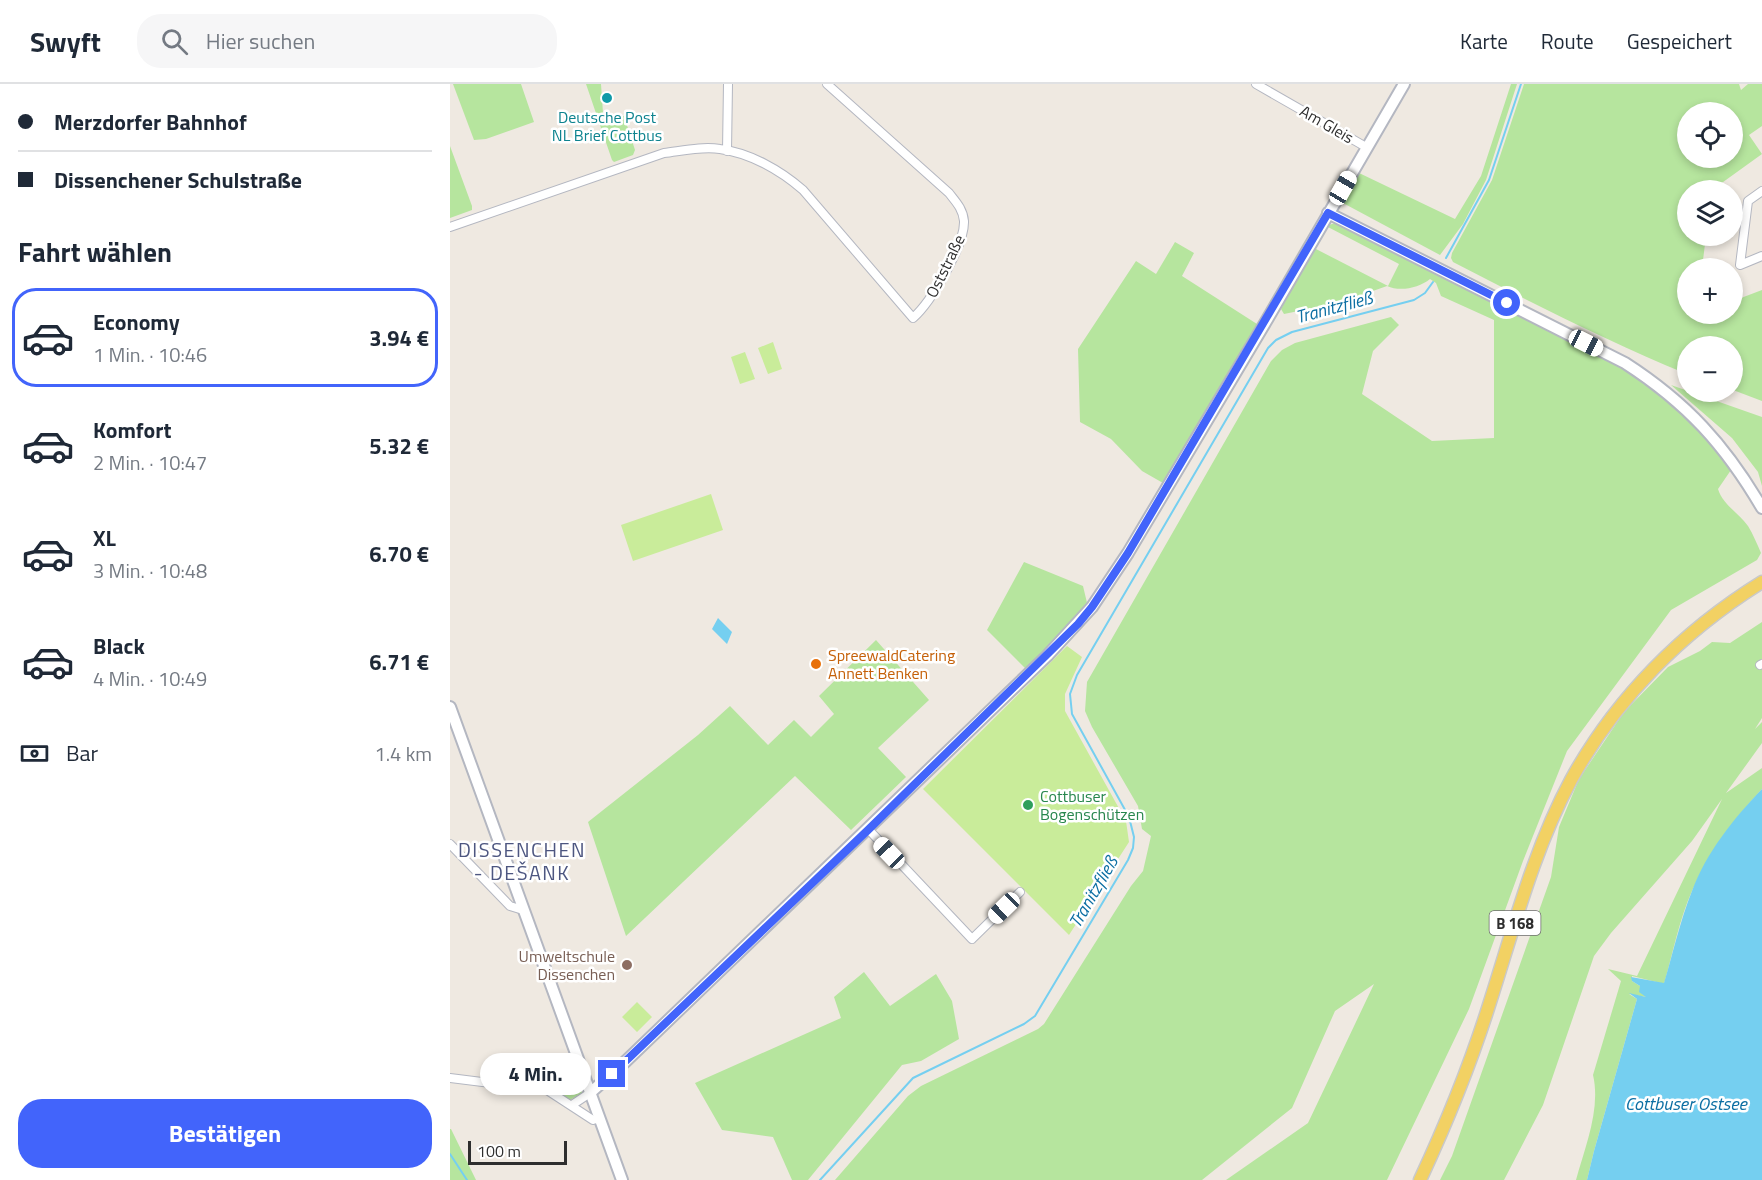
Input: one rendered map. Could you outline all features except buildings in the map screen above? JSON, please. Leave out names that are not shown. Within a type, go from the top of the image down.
[{"type":"main road","name":"B 168","points":[[1420,1180],[1458,1093],[1490,1004],[1531,872],[1571,781],[1595,739],[1617,709],[1681,641],[1728,603],[1762,582]]},
{"type":"street","points":[[727,151],[729,84]]},
{"type":"street","name":"Oststraße","points":[[450,227],[664,153],[700,148],[719,149],[769,166],[788,177],[803,190],[913,318],[930,300],[939,284],[963,233],[963,213],[948,193],[827,84]]},
{"type":"street","name":"Am Gleis","points":[[1256,84],[1366,147]]},
{"type":"street","points":[[572,1105],[590,1093],[626,1061],[868,830],[1078,624],[1092,607],[1140,532],[1404,84]]},
{"type":"street","points":[[1738,258],[1748,201],[1762,191]]},
{"type":"street","points":[[1328,213],[1596,348],[1654,382],[1680,403],[1712,435],[1742,475],[1762,508]]},
{"type":"street","points":[[1743,264],[1762,256]]},
{"type":"street","points":[[450,707],[622,1180]]},
{"type":"street","points":[[868,830],[972,939],[1020,892]]},
{"type":"street","points":[[450,844],[510,906],[523,910]]},
{"type":"street","points":[[450,1078],[547,1090],[593,1120],[600,1118]]},
{"type":"green space","points":[[453,84],[521,84],[534,122],[486,139],[474,140]]},
{"type":"green space","points":[[586,84],[601,84],[603,113],[624,116],[635,150],[633,155],[614,162],[612,160]]},
{"type":"green space","points":[[1511,84],[1517,84],[1486,180],[1463,224],[1440,255],[1343,203],[1357,172],[1455,219],[1481,176]]},
{"type":"green space","points":[[1524,84],[1739,84],[1741,90],[1748,84],[1762,84],[1762,126],[1749,135],[1762,154],[1743,168],[1743,102],[1677,102],[1677,168],[1743,168],[1726,180],[1677,180],[1677,246],[1705,246],[1703,258],[1677,258],[1677,324],[1743,324],[1743,297],[1762,290],[1762,401],[1743,394],[1743,336],[1677,336],[1677,370],[1569,321],[1453,262],[1452,253],[1492,180]]},
{"type":"green space","points":[[450,146],[472,210],[450,218]]},
{"type":"green space","points":[[1335,223],[1636,375],[1697,427],[1731,470],[1718,489],[1720,495],[1748,526],[1761,553],[1757,560],[1671,610],[1567,751],[1523,861],[1469,1009],[1387,1180],[1226,1180],[1308,1123],[1374,984],[1335,1011],[1292,1108],[1202,1180],[835,1180],[908,1096],[921,1086],[1044,1024],[1131,886],[1143,871],[1151,836],[1142,829],[1138,806],[1085,711],[1087,682],[1271,361],[1282,350],[1295,343],[1391,317],[1399,325],[1373,351],[1362,394],[1432,441],[1494,438],[1494,320],[1441,296],[1436,283],[1430,279],[1415,287],[1398,289],[1387,286],[1342,302],[1284,314],[1281,309],[1314,248],[1388,286],[1399,264],[1326,226]]},
{"type":"green space","points":[[1175,242],[1194,253],[1182,276],[1257,324],[1163,483],[1142,471],[1111,439],[1080,422],[1078,349],[1136,261],[1156,274]]},
{"type":"green space","points":[[773,342],[782,369],[768,374],[758,348]]},
{"type":"green space","points":[[745,352],[755,379],[740,384],[731,357]]},
{"type":"green space","points":[[1691,402],[1719,402],[1762,417],[1762,486],[1758,472],[1732,438]]},
{"type":"green space","points":[[711,494],[723,530],[633,561],[621,525]]},
{"type":"green space","points":[[1024,562],[1083,586],[1088,607],[1026,669],[987,630]]},
{"type":"green space","points":[[1762,622],[1762,718],[1755,729],[1762,722],[1762,743],[1726,793],[1762,768],[1762,789],[1722,837],[1698,877],[1683,913],[1664,984],[1632,976],[1632,981],[1640,986],[1646,997],[1629,994],[1637,999],[1587,1180],[1576,1180],[1594,1114],[1593,1075],[1621,981],[1608,969],[1637,976],[1722,799],[1692,841],[1611,933],[1594,956],[1543,1105],[1504,1180],[1440,1180],[1452,1156],[1551,877],[1559,827],[1579,779],[1624,712],[1668,667],[1700,651],[1712,642],[1730,643]]},
{"type":"green space","points":[[876,640],[929,700],[878,748],[906,777],[851,830],[795,776],[626,936],[588,822],[698,735],[730,706],[768,745],[794,720],[811,737],[834,714],[819,696]]},
{"type":"green space","name":"Cottbuser Bogenschützen","points":[[1067,646],[1082,657],[1065,694],[1065,711],[1126,821],[1129,842],[1069,935],[923,789]]},
{"type":"green space","points":[[864,972],[890,1006],[936,974],[952,1001],[959,1039],[921,1061],[902,1065],[808,1180],[792,1180],[773,1137],[722,1130],[695,1083],[841,1018],[834,997]]},
{"type":"green space","points":[[637,1002],[652,1017],[637,1032],[622,1017]]},
{"type":"green space","points":[[569,1057],[582,1093],[570,1100],[532,1079]]},
{"type":"green space","points":[[451,1129],[476,1180],[450,1180]]},
{"type":"water","points":[[718,618],[732,632],[727,644],[712,629]]},
{"type":"water","name":"Cottbuser Ostsee","points":[[1762,789],[1762,1180],[1587,1180],[1637,999],[1629,993],[1646,997],[1639,992],[1640,986],[1632,981],[1631,977],[1664,983],[1684,914],[1705,863],[1741,812]]},
{"type":"waterway","name":"Tranitzfließ","points":[[1446,258],[1489,180],[1521,84]]},
{"type":"waterway","name":"Tranitzfließ","points":[[820,1180],[913,1078],[1024,1024],[1035,1016],[1128,860],[1133,848],[1134,837],[1129,817],[1072,714],[1070,694],[1077,675],[1268,348],[1276,340],[1292,332],[1414,300],[1425,293],[1433,282]]},
{"type":"waterway","points":[[450,1154],[467,1180]]},
{"type":"place","name":"Deutsche Post NL Brief Cottbus","points":[[607,98]]},
{"type":"place","name":"SpreewaldCatering Annett Benken","points":[[816,664]]},
{"type":"place","name":"Cottbuser Bogenschützen","points":[[1028,805]]},
{"type":"place","name":"Umweltschule Dissenchen","points":[[627,965]]},
{"type":"district","name":"DISSENCHEN - DEŠANK","points":[[522,860]]},
{"type":"route","points":[[612,1074],[868,830],[1078,624],[1128,553],[1328,213],[1507,303]]}]
